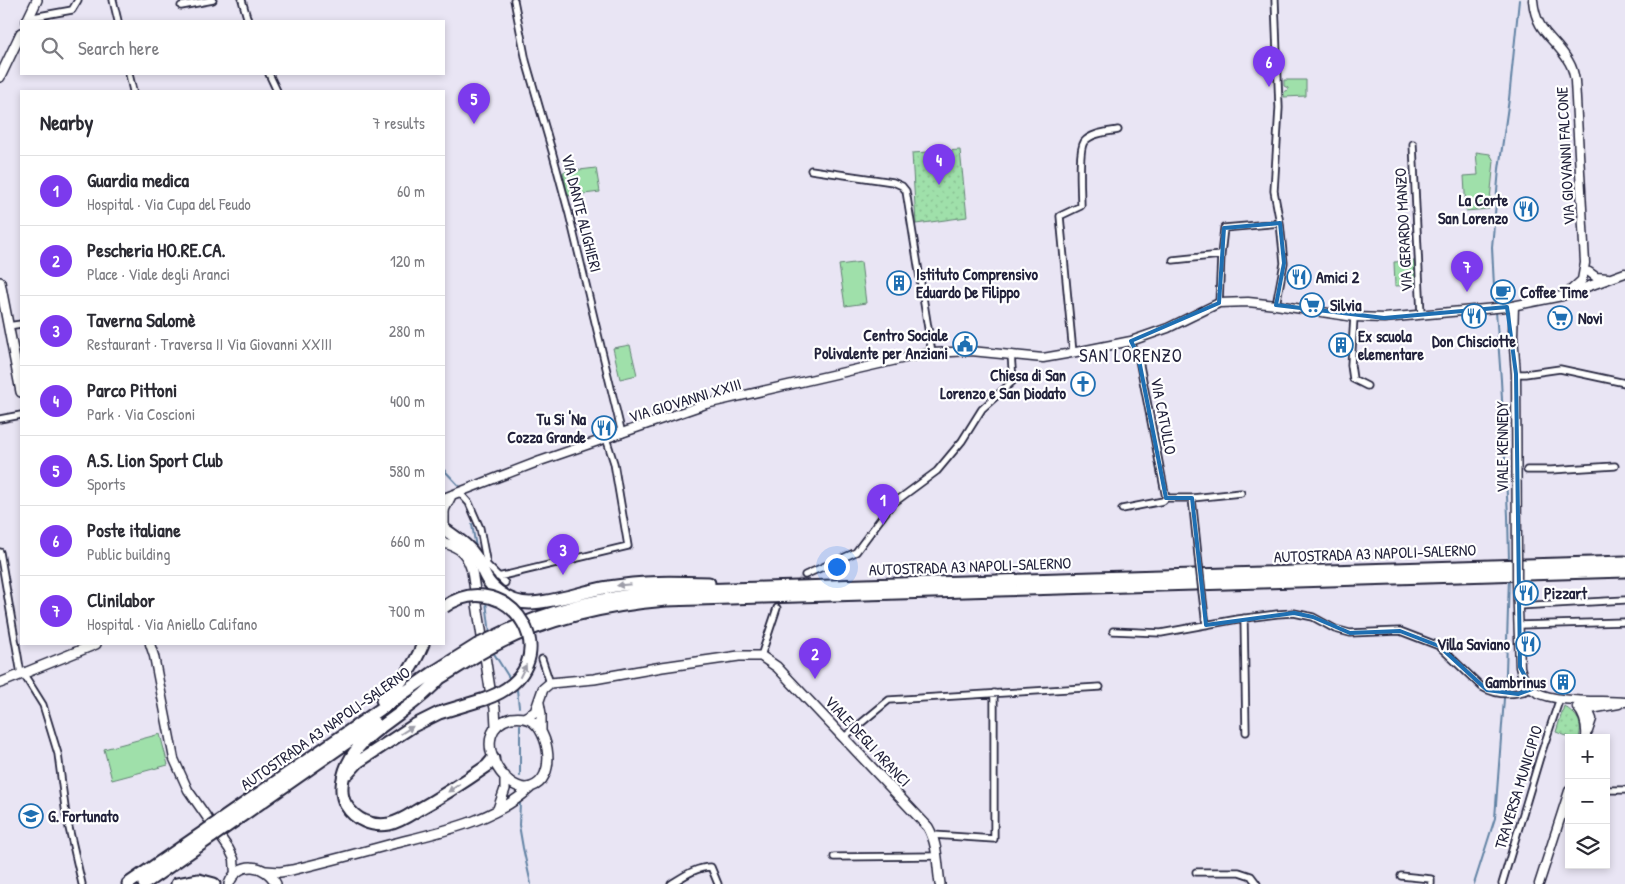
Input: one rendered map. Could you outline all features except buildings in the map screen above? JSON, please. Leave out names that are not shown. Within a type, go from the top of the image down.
[{"type":"highway","points":[[445,526],[476,557],[486,579],[492,586],[511,600],[519,602],[541,601],[611,586],[638,584],[682,582],[813,586]]},
{"type":"highway","name":"AUTOSTRADA A3 NAPOLI-SALERNO","points":[[144,884],[310,758],[438,670],[529,621],[564,609],[624,596],[665,591],[1625,562]]},
{"type":"highway","name":"AUTOSTRADA A3 NAPOLI-SALERNO","points":[[494,641],[586,612],[624,604],[666,600],[1625,571]]},
{"type":"highway","points":[[343,781],[358,762],[413,726],[439,713],[495,695],[511,686],[524,671],[529,659],[530,637],[520,618],[511,609],[494,598],[483,596],[463,597],[445,606]]},
{"type":"highway","points":[[310,758],[333,735],[392,692],[415,662],[423,645]]},
{"type":"highway","name":"AUTOSTRADA A3 NAPOLI-SALERNO","points":[[128,884],[215,829],[441,677],[478,649]]},
{"type":"highway","points":[[441,677],[414,702],[371,734],[357,749],[347,766],[343,781],[342,795],[350,812],[369,823],[390,824],[429,804],[487,766],[493,759]]},
{"type":"highway","points":[[178,884],[199,880],[214,884]]},
{"type":"main road","points":[[28,20],[37,0]]},
{"type":"main road","points":[[0,77],[20,35]]},
{"type":"main road","points":[[0,282],[6,323],[20,384]]},
{"type":"main road","points":[[445,526],[455,546],[466,556],[472,571],[489,684],[495,708],[496,726],[490,741],[490,753],[504,776],[518,787],[530,788]]},
{"type":"main road","points":[[0,683],[90,645]]},
{"type":"main road","points":[[524,718],[535,712],[543,689],[550,683],[594,679],[739,656],[761,656]]},
{"type":"main road","name":"VIALE DEGLI ARANCI","points":[[761,656],[777,666],[928,827],[933,835]]},
{"type":"main road","points":[[229,884],[235,875],[248,868],[254,867],[266,871],[280,872],[292,870],[438,833],[478,819],[508,805],[541,781],[547,769],[546,743],[541,730],[539,703]]},
{"type":"main road","points":[[495,708],[511,718]]},
{"type":"main road","points":[[496,726],[511,718],[524,718],[534,723],[541,730]]},
{"type":"main road","points":[[498,809],[505,789],[504,776]]},
{"type":"main road","points":[[933,835],[940,884]]},
{"type":"main road","points":[[280,884],[292,870]]},
{"type":"main road","points":[[266,871],[272,876],[276,884]]},
{"type":"street","points":[[28,20],[72,10],[78,0]]},
{"type":"street","points":[[113,0],[118,20]]},
{"type":"street","points":[[181,6],[213,0]]},
{"type":"street","points":[[242,0],[248,20]]},
{"type":"street","name":"VIA DANTE ALIGHIERI","points":[[514,0],[526,61],[566,205],[622,434]]},
{"type":"street","points":[[1275,0],[1279,108],[1274,191],[1280,223],[1284,263],[1276,305]]},
{"type":"street","name":"VIA GIOVANNI FALCONE","points":[[1533,0],[1536,16],[1540,24],[1546,35],[1569,61],[1575,81],[1586,274]]},
{"type":"street","points":[[129,75],[133,90]]},
{"type":"street","points":[[269,75],[277,90]]},
{"type":"street","points":[[1073,353],[1060,216],[1081,206],[1081,150],[1085,141],[1093,136],[1118,130]]},
{"type":"street","name":"VIA GERARDO MANZO","points":[[1412,144],[1421,315]]},
{"type":"street","points":[[811,170],[893,182],[902,186],[906,191],[932,353]]},
{"type":"street","points":[[1280,223],[1224,228],[1219,303],[1248,302],[1354,317],[1384,318],[1510,307],[1562,296],[1625,274]]},
{"type":"street","points":[[1173,260],[1221,255]]},
{"type":"street","points":[[1586,274],[1596,277],[1615,278]]},
{"type":"street","points":[[1586,274],[1588,287]]},
{"type":"street","points":[[1562,296],[1578,284],[1586,274]]},
{"type":"street","name":"VIA GIOVANNI XXIII","points":[[452,495],[678,412],[706,404],[932,353],[971,351],[1043,358],[1073,353],[1131,341],[1168,328],[1219,303]]},
{"type":"street","name":"VIALE KENNEDY","points":[[1510,307],[1516,374],[1516,558],[1518,606]]},
{"type":"street","points":[[1354,317],[1351,365],[1353,379],[1367,386]]},
{"type":"street","points":[[6,323],[20,324]]},
{"type":"street","name":"VIA CATULLO","points":[[1131,341],[1133,352],[1138,356],[1166,498]]},
{"type":"street","points":[[806,575],[856,552],[891,505],[936,472],[962,441],[982,409],[1013,381],[1011,354]]},
{"type":"street","points":[[1516,374],[1560,369],[1625,383]]},
{"type":"street","points":[[0,419],[20,415]]},
{"type":"street","points":[[498,577],[628,546],[614,463],[606,438]]},
{"type":"street","points":[[1527,470],[1615,466]]},
{"type":"street","points":[[1122,509],[1163,501],[1166,498],[1192,498],[1241,493]]},
{"type":"street","points":[[445,526],[445,509],[452,495],[469,503],[480,528],[487,565],[505,583]]},
{"type":"street","points":[[1192,498],[1206,625]]},
{"type":"street","points":[[0,552],[22,673],[42,705],[58,754],[66,814],[82,884]]},
{"type":"street","points":[[1625,600],[1518,606],[1520,667],[1522,676],[1532,689],[1536,692],[1563,698],[1625,703]]},
{"type":"street","points":[[761,656],[777,608]]},
{"type":"street","points":[[1113,631],[1161,633],[1244,618],[1294,613],[1313,617],[1335,629],[1350,633],[1400,631],[1439,646],[1487,690],[1516,694],[1532,689]]},
{"type":"street","points":[[1244,618],[1246,732]]},
{"type":"street","points":[[1519,625],[1625,622]]},
{"type":"street","points":[[150,645],[174,759],[180,774],[195,802],[234,858],[248,868]]},
{"type":"street","points":[[542,659],[550,683]]},
{"type":"street","points":[[843,738],[889,700],[1100,687]]},
{"type":"street","points":[[933,835],[994,839],[994,693]]},
{"type":"street","points":[[1563,698],[1583,710],[1592,719]]},
{"type":"street","name":"TRAVERSA MUNICIPIO","points":[[1502,884],[1540,757],[1563,698]]},
{"type":"street","points":[[1579,700],[1583,710],[1586,734]]},
{"type":"street","points":[[1583,710],[1609,703]]},
{"type":"street","points":[[1587,734],[1592,719],[1609,703]]},
{"type":"street","points":[[1610,790],[1625,790]]},
{"type":"street","points":[[1539,884],[1565,804]]},
{"type":"street","points":[[834,857],[936,856]]},
{"type":"street","points":[[234,858],[235,875]]},
{"type":"street","points":[[671,884],[697,869],[711,867],[718,884]]},
{"type":"street","points":[[1196,872],[1239,872],[1251,876],[1258,884]]},
{"type":"street","points":[[1401,876],[1431,879],[1431,884]]},
{"type":"highlighted area","points":[[1280,223],[1284,263],[1276,305],[1384,318],[1507,307],[1516,374],[1520,667],[1532,689],[1518,694],[1487,690],[1439,646],[1400,631],[1350,633],[1313,617],[1294,613],[1206,625],[1192,498],[1166,498],[1138,355],[1131,341],[1219,303],[1224,228]]},
{"type":"green space","points":[[1284,80],[1306,80],[1306,96],[1284,97],[1284,92],[1288,88],[1284,86]]},
{"type":"green space","points":[[960,150],[967,217],[916,224],[912,153]]},
{"type":"green space","points":[[1476,152],[1490,154],[1494,161],[1489,209],[1466,211],[1464,176],[1478,175]]},
{"type":"green space","points":[[596,168],[600,192],[568,196],[563,172]]},
{"type":"green space","points":[[1414,261],[1416,285],[1395,286],[1394,262]]},
{"type":"green space","points":[[861,262],[866,303],[845,306],[839,265]]},
{"type":"green space","points":[[630,345],[637,375],[620,379],[613,348]]},
{"type":"green space","points":[[1564,706],[1578,719],[1580,734],[1565,735],[1556,732]]},
{"type":"green space","points":[[160,734],[168,765],[112,780],[104,749]]},
{"type":"waterway","points":[[1495,306],[1492,247],[1499,169],[1509,99],[1519,0]]},
{"type":"waterway","points":[[1496,311],[1509,560]]},
{"type":"waterway","points":[[445,471],[460,487]]},
{"type":"waterway","points":[[472,524],[476,548]]},
{"type":"waterway","points":[[1474,884],[1495,818],[1506,672],[1509,578]]},
{"type":"waterway","points":[[486,602],[490,634]]},
{"type":"waterway","points":[[493,652],[510,679]]},
{"type":"waterway","points":[[515,687],[519,707]]},
{"type":"waterway","points":[[520,725],[520,776]]},
{"type":"waterway","points":[[520,803],[519,825],[531,884]]},
{"type":"tunnel","points":[[794,587],[805,575]]},
{"type":"place","name":"Poste italiane","points":[[1269,87]]},
{"type":"place","name":"A.S. Lion Sport Club","points":[[474,124]]},
{"type":"place","name":"Parco Pittoni","points":[[939,185]]},
{"type":"place","name":"La Corte San Lorenzo","points":[[1526,209]]},
{"type":"place","name":"Amici 2","points":[[1299,277]]},
{"type":"place","name":"Istituto Comprensivo Eduardo De Filippo","points":[[899,283]]},
{"type":"place","name":"Clinilabor","points":[[1467,292]]},
{"type":"place","name":"Coffee Time","points":[[1503,292]]},
{"type":"place","name":"Silvia","points":[[1312,305]]},
{"type":"place","name":"Don Chisciotte","points":[[1474,316]]},
{"type":"place","name":"Novi","points":[[1560,318]]},
{"type":"place","name":"Centro Sociale Polivalente per Anziani","points":[[965,344]]},
{"type":"place","name":"Ex scuola elementare","points":[[1341,345]]},
{"type":"place","name":"Chiesa di San Lorenzo e San Diodato","points":[[1083,384]]},
{"type":"place","name":"Tu Si 'Na Cozza Grande","points":[[604,428]]},
{"type":"place","name":"Guardia medica","points":[[883,525]]},
{"type":"place","name":"Taverna Salomè","points":[[563,575]]},
{"type":"place","name":"Pizzart","points":[[1526,593]]},
{"type":"place","name":"Villa Saviano","points":[[1528,644]]},
{"type":"place","name":"Pescheria HO.RE.CA.","points":[[815,679]]},
{"type":"place","name":"Gambrinus","points":[[1563,682]]},
{"type":"place","name":"G. Fortunato","points":[[31,816]]},
{"type":"district","name":"SAN LORENZO","points":[[1131,355]]}]
